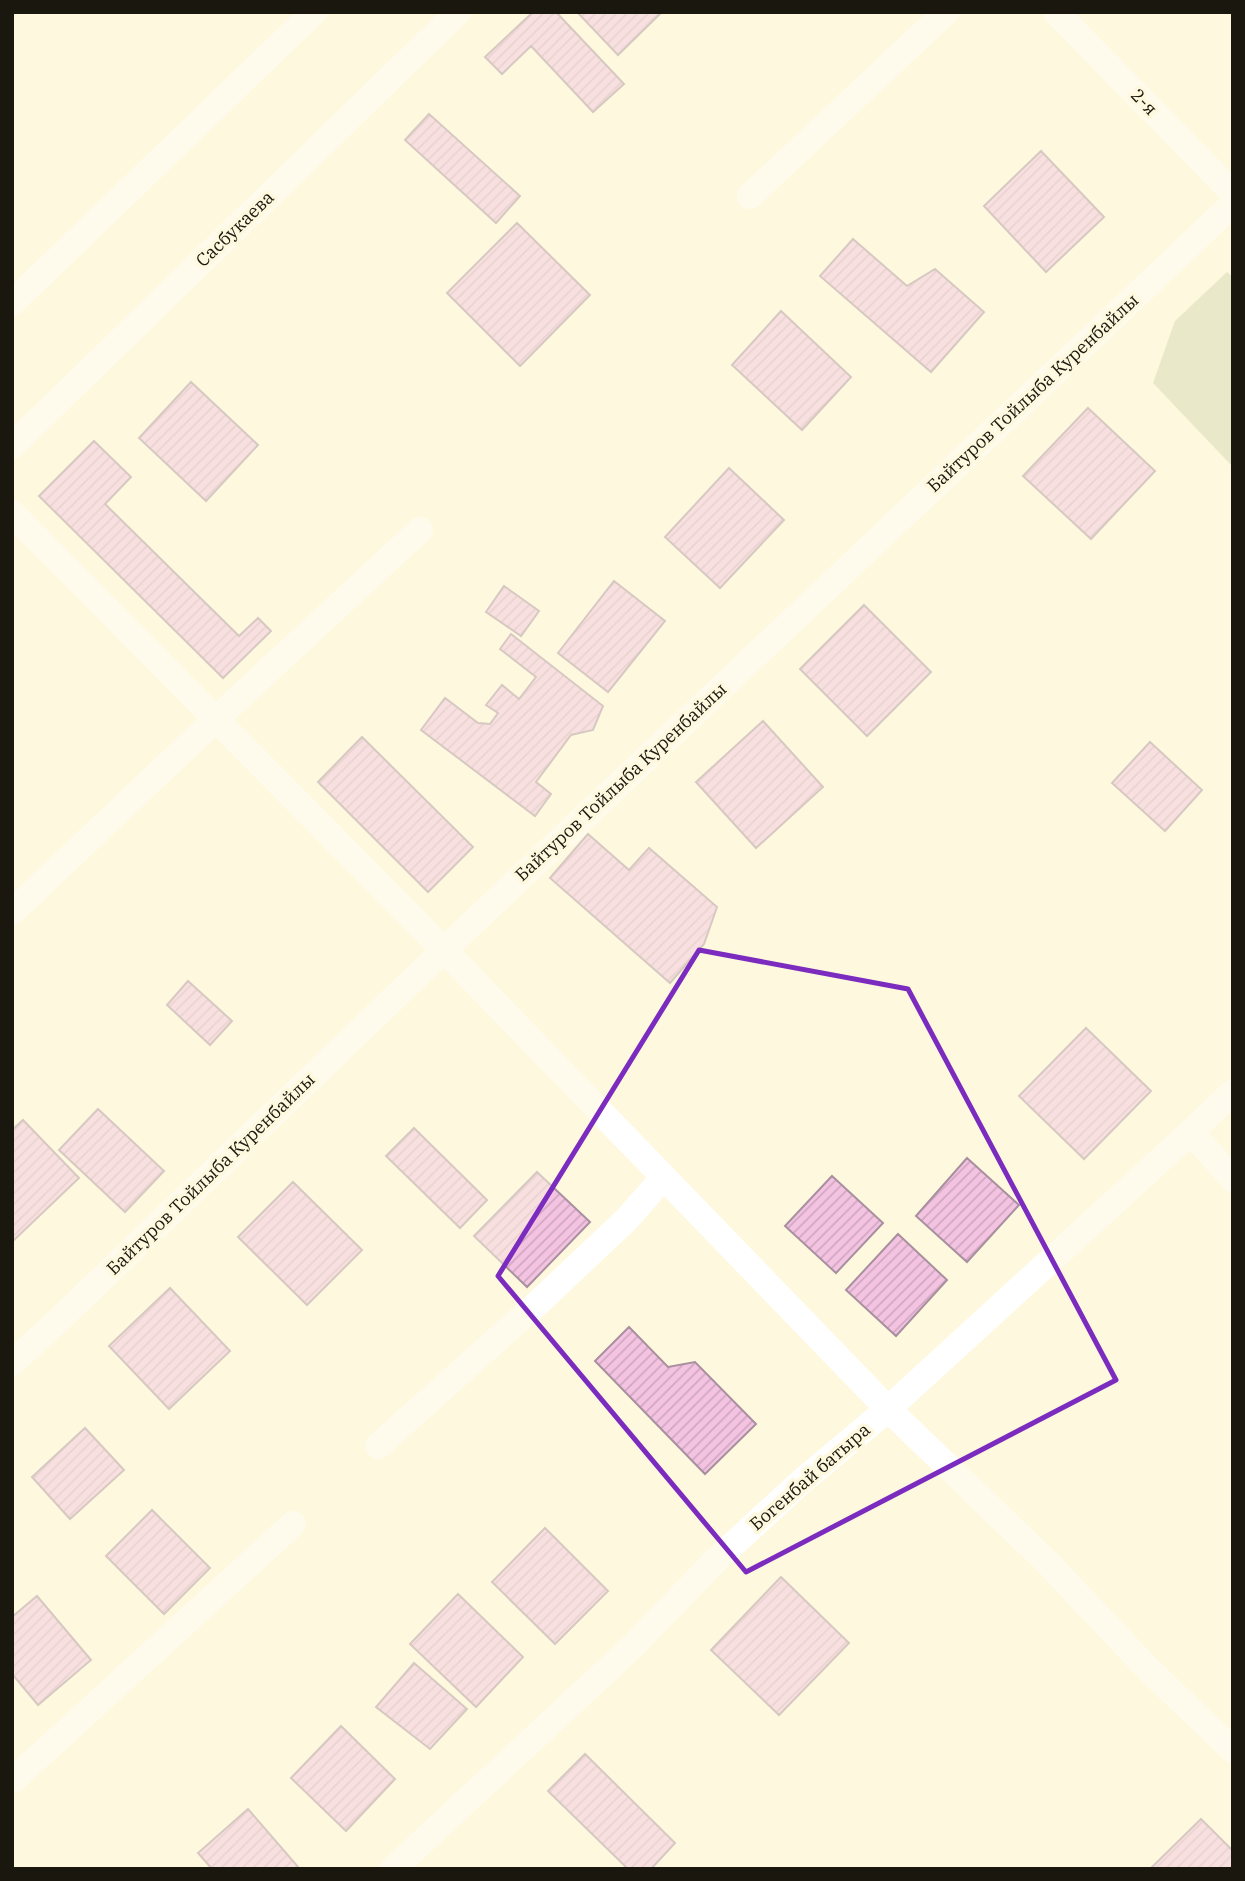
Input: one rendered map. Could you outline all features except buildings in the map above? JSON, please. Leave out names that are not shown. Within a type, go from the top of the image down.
[{"type":"street","points":[[12,303],[314,12]]},
{"type":"street","name":"Сасбукаева","points":[[12,446],[458,12]]},
{"type":"street","points":[[750,196],[946,12]]},
{"type":"street","name":"2-я","points":[[1056,12],[1233,193]]},
{"type":"street","name":"Байтуров Тойлыба Куренбайлы","points":[[12,1363],[444,950],[1233,204]]},
{"type":"street","points":[[12,513],[444,950],[888,1409],[1047,1562],[1149,1670],[1233,1750]]},
{"type":"street","points":[[12,912],[420,530]]},
{"type":"street","name":"Богенбай батыра","points":[[393,1869],[633,1646],[734,1544],[801,1482],[888,1409],[1233,1092]]},
{"type":"street","points":[[1191,1132],[1233,1179]]},
{"type":"street","points":[[378,1446],[539,1302],[627,1219],[664,1177]]},
{"type":"street","points":[[12,1781],[293,1524]]},
{"type":"highlighted area","points":[[699,950],[908,989],[1116,1380],[746,1572],[498,1276]]},
{"type":"green space","points":[[1227,272],[1233,277],[1233,467],[1153,383],[1175,321]]}]
